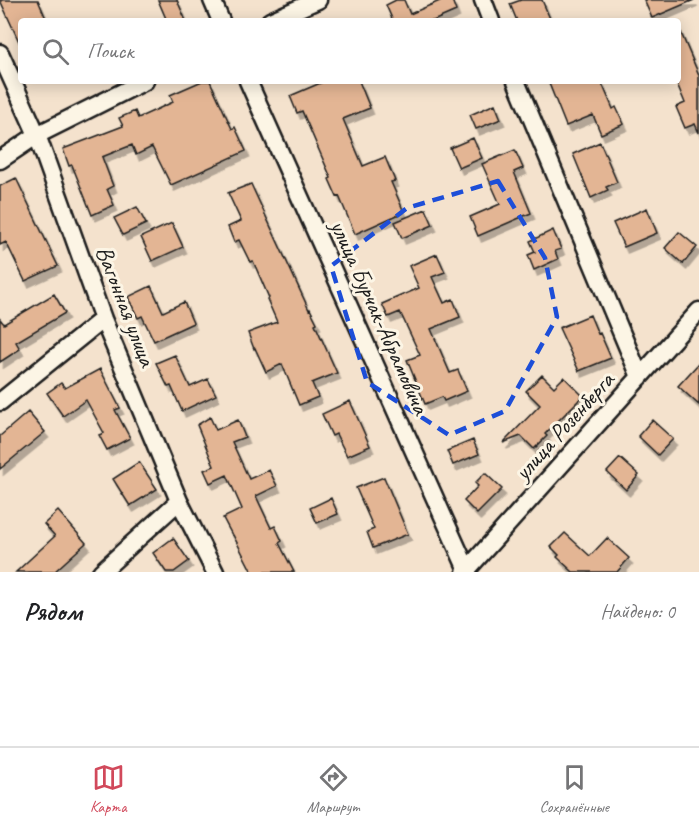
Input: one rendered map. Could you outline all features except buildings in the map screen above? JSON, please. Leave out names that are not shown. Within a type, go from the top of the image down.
[{"type":"street","points":[[212,0],[220,18]]},
{"type":"street","points":[[277,18],[318,0]]},
{"type":"street","points":[[483,0],[490,18]]},
{"type":"street","name":"Вагонная улица","points":[[0,53],[37,135],[104,319],[179,501],[215,572]]},
{"type":"street","points":[[0,160],[37,135],[139,84]]},
{"type":"street","name":"улица Бурчак-Абрамовича","points":[[249,84],[467,572]]},
{"type":"street","points":[[517,84],[639,377]]},
{"type":"street","name":"улица Розенберга","points":[[467,572],[699,311]]},
{"type":"street","points":[[0,402],[104,319]]},
{"type":"street","points":[[101,572],[179,501]]},
{"type":"highlighted area","points":[[498,181],[545,258],[557,317],[505,411],[449,435],[367,382],[331,266],[407,208]]}]
